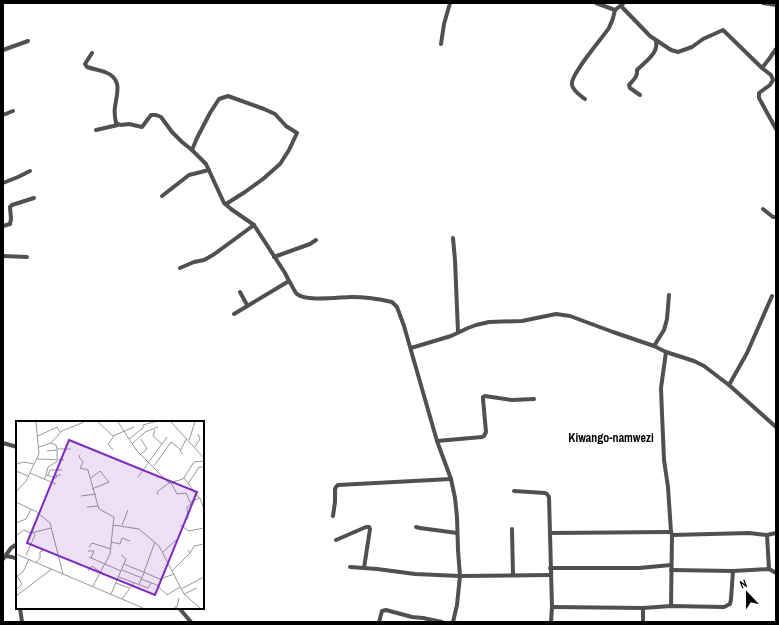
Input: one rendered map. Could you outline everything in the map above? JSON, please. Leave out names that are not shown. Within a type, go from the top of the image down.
[{"type":"street","points":[[441,44],[444,24],[450,3]]},
{"type":"street","points":[[596,3],[615,10]]},
{"type":"street","points":[[763,3],[776,5]]},
{"type":"street","points":[[585,99],[572,86],[574,76],[590,52],[609,28],[615,10],[622,4],[650,36],[671,50],[678,52],[692,47],[702,40],[724,30],[771,75],[773,80],[770,85],[759,93],[759,98],[776,129]]},
{"type":"street","points":[[3,50],[28,41]]},
{"type":"street","points":[[640,95],[630,88],[629,85],[636,78],[638,74],[637,70],[652,56],[656,48],[656,41]]},
{"type":"street","points":[[762,68],[776,49]]},
{"type":"street","points":[[92,53],[85,64],[87,67],[105,72],[113,77],[118,86],[115,121],[119,125]]},
{"type":"street","points":[[192,150],[213,108],[219,99],[228,96],[275,114],[286,126],[297,133],[290,150],[283,161],[263,179],[226,204]]},
{"type":"street","points":[[3,115],[13,111]]},
{"type":"street","points":[[96,130],[129,124],[142,127],[151,115],[158,115],[172,132],[206,164],[224,203],[254,225],[297,294],[304,297],[328,299],[353,297],[377,299],[392,302],[397,307],[411,348],[437,441],[451,479],[456,506],[460,576],[457,605],[453,622]]},
{"type":"street","points":[[162,196],[189,175],[210,170]]},
{"type":"street","points":[[3,183],[30,171]]},
{"type":"street","points":[[3,226],[10,224],[10,207],[12,205],[34,198]]},
{"type":"street","points":[[763,209],[776,217]]},
{"type":"street","points":[[180,268],[213,256],[254,225]]},
{"type":"street","points":[[453,238],[458,332]]},
{"type":"street","points":[[274,256],[310,244],[316,240]]},
{"type":"street","points":[[3,256],[27,257]]},
{"type":"street","points":[[234,314],[289,281]]},
{"type":"street","points":[[240,292],[247,305]]},
{"type":"street","points":[[654,346],[664,330],[667,319],[669,295]]},
{"type":"street","points":[[729,385],[747,353],[772,296]]},
{"type":"street","points":[[411,348],[451,336],[476,325],[489,322],[522,321],[556,314],[570,316],[654,346],[704,366],[729,385],[776,427]]},
{"type":"street","points":[[666,352],[662,388],[662,414],[664,460],[668,487],[671,534],[671,606]]},
{"type":"street","points":[[437,441],[484,436],[486,432],[483,397],[485,396],[512,400],[534,399]]},
{"type":"street","points":[[3,443],[16,447]]},
{"type":"street","points":[[333,516],[335,489],[338,485],[451,479]]},
{"type":"street","points":[[514,491],[547,494],[549,498],[552,607],[551,622]]},
{"type":"street","points":[[336,540],[369,527],[370,529],[364,568]]},
{"type":"street","points":[[416,527],[457,533]]},
{"type":"street","points":[[512,529],[513,575]]},
{"type":"street","points":[[550,533],[626,532],[767,535],[776,533]]},
{"type":"street","points":[[767,535],[769,569]]},
{"type":"street","points":[[4,558],[11,548],[16,545]]},
{"type":"street","points":[[4,558],[12,557],[16,559]]},
{"type":"street","points":[[350,568],[364,568],[415,574],[460,576],[550,575]]},
{"type":"street","points":[[550,568],[671,568],[732,571],[769,569],[776,573]]},
{"type":"street","points":[[552,607],[643,608],[671,606],[727,606],[730,604],[731,599],[732,571]]},
{"type":"street","points":[[643,608],[643,622]]},
{"type":"street","points":[[20,609],[22,622]]},
{"type":"street","points":[[180,609],[191,622]]},
{"type":"street","points":[[380,622],[382,612],[385,610],[412,617],[442,622]]},
{"type":"street","points":[[412,617],[412,622]]},
{"type":"district","name":"Kiwango-namwezi","points":[[611,438]]}]
